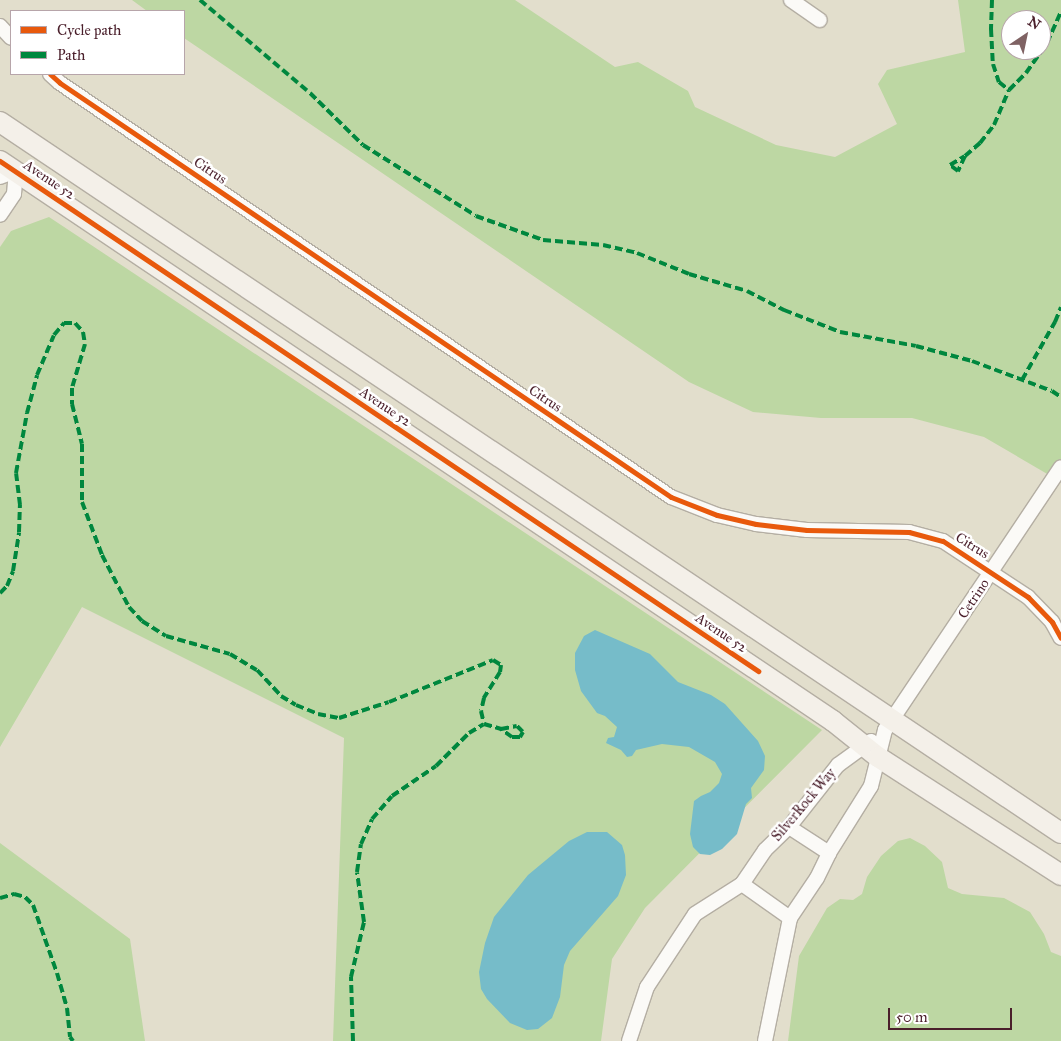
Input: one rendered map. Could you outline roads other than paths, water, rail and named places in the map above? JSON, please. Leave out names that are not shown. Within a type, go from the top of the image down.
[{"type":"main road","name":"Avenue 52","points":[[0,122],[889,725],[1061,833]]},
{"type":"main road","name":"Avenue 52","points":[[5,170],[833,721],[871,751],[1061,875]]},
{"type":"street","points":[[791,0],[820,20]]},
{"type":"street","points":[[0,26],[10,37]]},
{"type":"street","name":"Citrus","points":[[51,75],[60,83],[671,497],[717,515],[756,524],[807,530],[910,532],[943,541],[1028,597],[1052,622],[1061,638]]},
{"type":"street","points":[[0,215],[14,194],[5,170]]},
{"type":"street","name":"Cetrino","points":[[889,725],[1061,467]]},
{"type":"street","name":"SilverRock Way","points":[[629,1041],[647,988],[695,914],[742,884],[765,850],[789,827],[838,764],[871,751],[889,725]]},
{"type":"street","points":[[765,1041],[790,918],[817,878],[829,853],[871,786],[871,751]]},
{"type":"street","points":[[789,827],[829,853]]},
{"type":"street","points":[[742,884],[790,918]]},
{"type":"water","points":[[595,630],[650,654],[678,682],[711,695],[725,704],[758,741],[765,756],[764,770],[751,788],[752,798],[746,804],[737,834],[722,849],[710,855],[700,854],[693,847],[690,834],[694,801],[710,792],[719,783],[722,774],[715,762],[689,747],[662,744],[636,750],[632,756],[627,757],[621,750],[606,743],[608,738],[614,737],[617,727],[605,716],[597,713],[581,691],[575,670],[575,653],[584,636]]},
{"type":"water","points":[[587,832],[607,832],[622,845],[625,855],[626,875],[618,896],[570,951],[564,965],[560,997],[552,1018],[538,1029],[527,1030],[510,1023],[487,999],[481,989],[479,972],[485,943],[494,917],[528,875],[569,841]]}]
